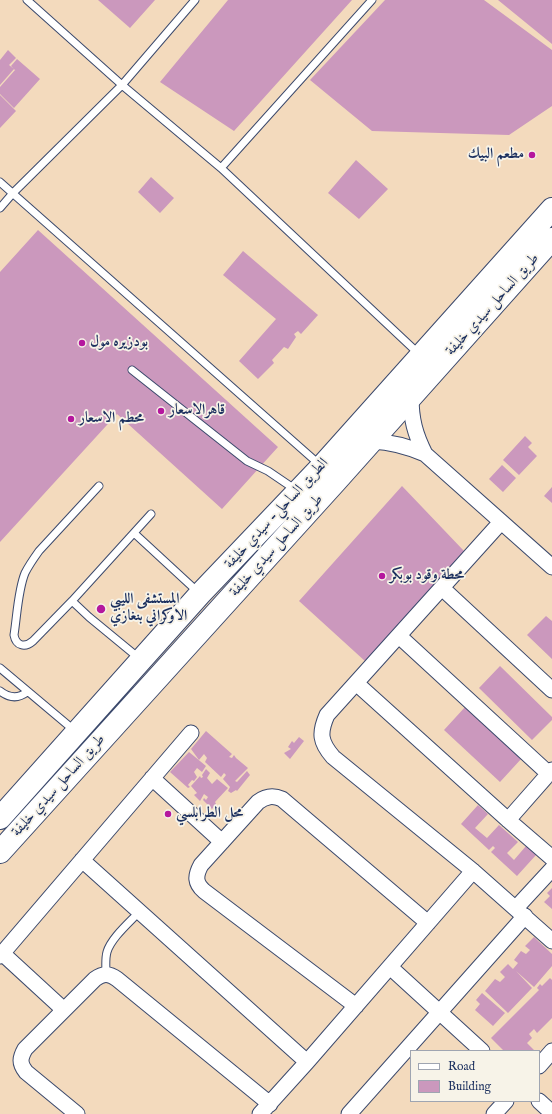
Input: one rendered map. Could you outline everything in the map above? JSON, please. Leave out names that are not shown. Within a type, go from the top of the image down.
[{"type":"highway","name":"الطريق الساحلي- سيدي خليفة","points":[[0,818],[200,594],[322,466],[552,209]]},
{"type":"highway","name":"طريق الساحل سيدي خليفة","points":[[0,852],[552,239]]},
{"type":"street","points":[[411,397],[413,427],[425,454]]},
{"type":"street","points":[[372,440],[399,444],[425,454],[552,567]]},
{"type":"street","points":[[501,522],[327,715],[322,726],[321,738],[325,748],[333,757],[473,871],[552,941]]},
{"type":"street","points":[[442,588],[552,690]]},
{"type":"street","points":[[399,636],[550,772],[508,820]]},
{"type":"street","points":[[356,683],[552,858]]},
{"type":"street","points":[[64,1010],[1,954],[191,733]]},
{"type":"street","points":[[152,778],[222,842]]},
{"type":"street","points":[[356,1006],[200,887],[197,880],[197,872],[201,865],[258,802],[263,798],[270,796],[278,797],[428,922]]},
{"type":"street","points":[[82,860],[307,1062]]},
{"type":"street","points":[[349,1114],[439,1013],[521,912],[552,869]]},
{"type":"street","points":[[77,1114],[26,1072],[22,1067],[21,1055],[25,1049],[100,975],[106,974],[117,979],[265,1109],[473,871]]},
{"type":"street","points":[[390,967],[481,1050]]},
{"type":"street","points":[[540,1065],[552,1051]]},
{"type":"street","points":[[494,1114],[505,1102]]},
{"type":"street","points":[[540,1102],[552,1113]]},
{"type":"lane","points":[[27,0],[122,85],[221,168],[421,356]]},
{"type":"lane","points":[[0,208],[13,193],[122,85],[195,0]]},
{"type":"lane","points":[[221,168],[372,0]]},
{"type":"lane","points":[[0,182],[322,466]]},
{"type":"lane","points":[[132,370],[247,461],[268,471],[298,491]]},
{"type":"lane","points":[[99,486],[31,562],[21,586],[14,635],[15,640],[19,644],[24,646],[29,644],[72,601],[151,514]]},
{"type":"lane","points":[[134,533],[200,594]]},
{"type":"lane","points":[[72,601],[89,617],[142,660]]},
{"type":"lane","points":[[0,668],[77,732]]},
{"type":"lane","points":[[0,691],[6,695],[15,697],[20,697],[27,692]]},
{"type":"lane","points":[[106,974],[107,952],[111,943],[140,911]]},
{"type":"building","points":[[98,0],[155,0],[130,28]]},
{"type":"building","points":[[228,0],[352,0],[234,131],[160,82]]},
{"type":"building","points":[[385,0],[484,0],[552,50],[552,106],[509,135],[372,131],[310,80]]},
{"type":"building","points":[[498,0],[552,0],[552,44]]},
{"type":"building","points":[[8,50],[16,58],[9,65],[14,69],[0,85],[0,60]]},
{"type":"building","points":[[17,59],[40,79],[14,108],[0,94],[0,87],[15,70],[11,66]]},
{"type":"building","points":[[0,95],[16,111],[0,128]]},
{"type":"building","points":[[356,160],[388,189],[359,219],[328,193]]},
{"type":"building","points":[[151,177],[174,198],[160,213],[138,192]]},
{"type":"building","name":"بودزيره مول","points":[[38,230],[278,447],[222,509],[117,414],[0,542],[0,272]]},
{"type":"building","points":[[243,251],[318,315],[301,334],[298,331],[294,334],[296,337],[288,349],[284,347],[272,360],[274,363],[258,379],[239,361],[276,319],[223,275]]},
{"type":"building","points":[[525,436],[532,443],[528,447],[537,456],[519,475],[503,460]]},
{"type":"building","points":[[502,465],[516,478],[503,492],[489,479]]},
{"type":"building","name":"محطة وقود بوبكر","points":[[402,486],[464,551],[366,662],[299,601]]},
{"type":"building","points":[[552,487],[552,503],[544,496]]},
{"type":"building","points":[[546,616],[552,621],[552,659],[527,635]]},
{"type":"building","points":[[500,666],[552,717],[552,720],[532,740],[479,688]]},
{"type":"building","points":[[466,706],[522,758],[500,782],[444,730]]},
{"type":"building","points":[[206,731],[232,754],[229,757],[232,758],[234,755],[248,768],[235,781],[237,782],[247,771],[250,775],[237,791],[236,790],[231,793],[228,791],[230,787],[223,779],[226,775],[224,773],[221,777],[205,762],[207,758],[204,754],[199,760],[191,749]]},
{"type":"building","points":[[299,737],[304,741],[290,759],[284,753],[291,749],[288,747],[292,741],[294,743]]},
{"type":"building","points":[[189,752],[206,766],[202,772],[197,768],[194,772],[197,777],[194,781],[192,780],[188,785],[190,787],[188,788],[170,772]]},
{"type":"building","points":[[206,769],[210,773],[207,778],[212,784],[217,779],[228,788],[215,802],[216,804],[212,809],[203,800],[204,798],[206,800],[208,797],[204,794],[200,801],[194,795],[197,793],[191,786],[200,776],[201,778],[203,777],[202,775]]},
{"type":"building","points":[[478,805],[488,814],[475,828],[487,838],[499,825],[518,842],[507,853],[514,860],[526,846],[536,855],[517,876],[491,852],[495,848],[493,846],[489,850],[461,824]]},
{"type":"building","points":[[552,888],[552,909],[544,902],[550,896],[547,893]]},
{"type":"building","points":[[534,937],[552,954],[552,966],[534,987],[516,971],[532,988],[508,1013],[485,991],[495,979],[500,982],[505,977],[500,972],[508,964],[513,969],[518,963],[514,960],[521,951],[526,954],[530,950],[525,946]]},
{"type":"building","points":[[550,978],[552,980],[552,1018],[537,1033],[534,1029],[529,1034],[532,1038],[527,1043],[534,1050],[503,1050],[491,1038],[539,990],[537,988],[540,984],[542,986]]},
{"type":"building","points":[[482,993],[505,1013],[493,1026],[475,1010],[480,1004],[476,1000]]},
{"type":"place","name":"مطعم البيك","points":[[532,155]]},
{"type":"place","name":"بودزيره مول","points":[[82,343]]},
{"type":"place","name":"قاهرالاسعار","points":[[161,411]]},
{"type":"place","name":"محطم الاسعار","points":[[71,419]]},
{"type":"place","name":"محطة وقود بوبكر","points":[[382,576]]},
{"type":"place","name":"المستشفى الليبي الاوكراني بنغازي","points":[[101,609]]},
{"type":"place","name":"محل الطرابلسي","points":[[168,814]]}]
